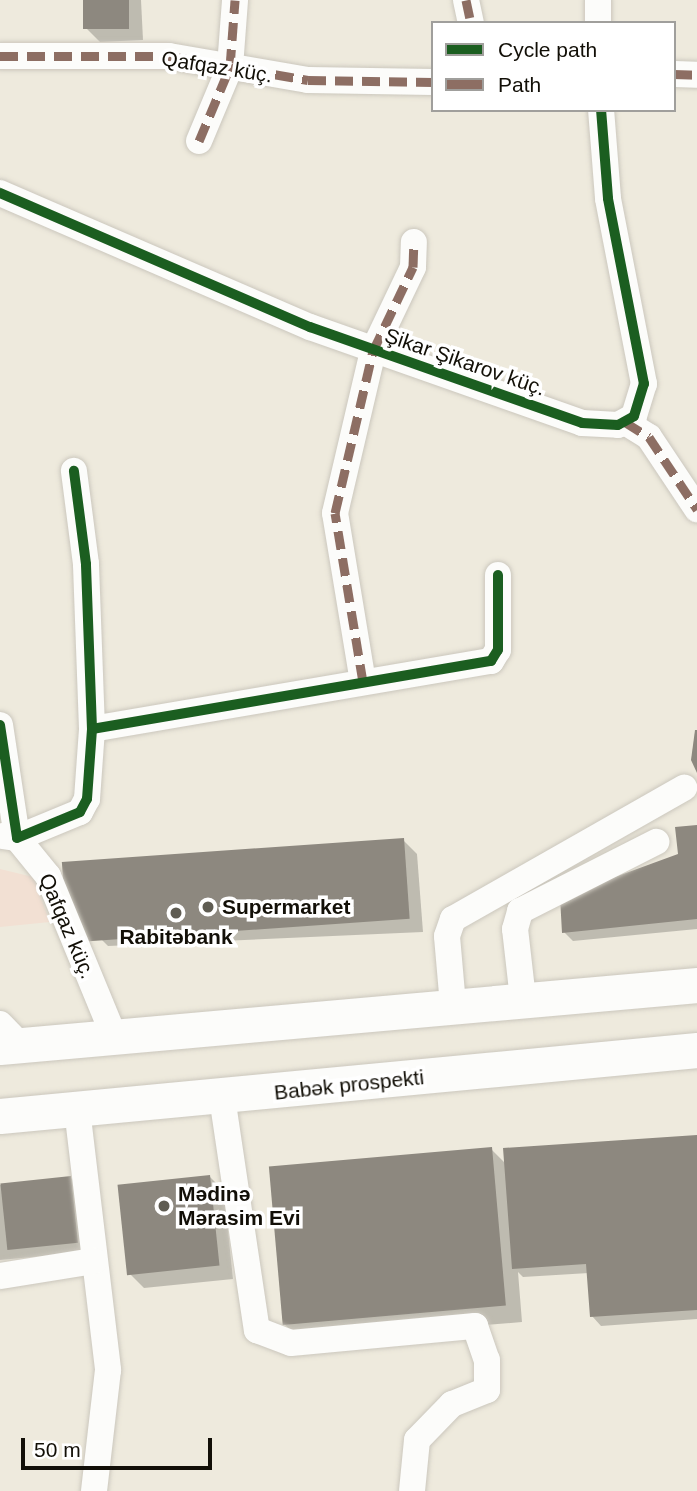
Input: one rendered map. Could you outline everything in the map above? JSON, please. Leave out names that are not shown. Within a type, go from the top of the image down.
[{"type":"main road","points":[[7,1039],[114,1036],[697,985]]},
{"type":"main road","name":"Babək prospekti","points":[[0,1116],[697,1050]]},
{"type":"street","points":[[199,141],[230,66],[235,0]]},
{"type":"street","points":[[466,0],[471,21]]},
{"type":"street","points":[[598,0],[598,21]]},
{"type":"street","name":"Qafqaz küç.","points":[[0,56],[169,56],[335,83],[431,82]]},
{"type":"street","points":[[676,74],[697,75]]},
{"type":"street","points":[[601,112],[608,198],[643,384],[639,408],[625,422],[649,437],[697,509]]},
{"type":"street","name":"Şikar Şikarov küç.","points":[[0,192],[373,351],[582,423],[625,422]]},
{"type":"street","points":[[363,682],[335,513],[373,351],[413,267],[414,242]]},
{"type":"street","points":[[0,725],[8,837],[80,812],[87,799],[92,729],[86,564],[74,471]]},
{"type":"street","points":[[92,729],[491,661],[498,650],[498,575]]},
{"type":"street","points":[[453,1005],[447,936],[453,919],[684,788]]},
{"type":"street","name":"Qafqaz küç.","points":[[8,837],[48,876],[114,1036]]},
{"type":"street","points":[[523,999],[515,929],[520,911],[656,842]]},
{"type":"street","points":[[222,1097],[257,1330],[291,1343],[475,1326],[487,1360],[487,1391],[452,1404],[418,1440],[412,1491]]},
{"type":"street","points":[[77,1109],[108,1370],[94,1491]]},
{"type":"street","points":[[0,1276],[94,1261]]},
{"type":"shaded area","points":[[0,869],[33,877],[50,922],[0,927]]},
{"type":"building","points":[[83,0],[129,0],[129,29],[83,29]]},
{"type":"building","points":[[697,730],[697,773],[691,760]]},
{"type":"building","points":[[697,825],[697,919],[562,933],[560,897],[678,854],[675,827]]},
{"type":"building","points":[[404,838],[410,919],[67,943],[62,862]]},
{"type":"building","points":[[697,1135],[697,1310],[590,1317],[586,1264],[512,1269],[503,1148]]},
{"type":"building","points":[[492,1147],[506,1305],[283,1325],[269,1167]]},
{"type":"building","points":[[210,1175],[220,1266],[127,1275],[118,1185]]},
{"type":"building","points":[[71,1176],[78,1243],[7,1250],[0,1183]]},
{"type":"marked path","points":[[199,141],[230,67],[235,0]]},
{"type":"marked path","points":[[466,0],[471,21]]},
{"type":"marked path","points":[[0,56],[169,56],[308,80],[431,82]]},
{"type":"marked path","points":[[676,74],[697,75]]},
{"type":"marked path","points":[[363,682],[335,513],[373,351],[413,267],[414,242]]},
{"type":"marked path","points":[[625,422],[649,437],[697,509]]},
{"type":"cycle path","points":[[0,193],[310,327],[582,423],[618,425],[634,416],[644,384],[608,198],[601,112]]},
{"type":"cycle path","points":[[0,725],[17,838],[80,812],[87,799],[92,729],[86,564],[74,471]]},
{"type":"cycle path","points":[[92,729],[491,661],[498,650],[498,575]]},
{"type":"place","name":"Supermarket","points":[[208,907]]},
{"type":"place","name":"Rabitəbank","points":[[176,913]]},
{"type":"place","name":"Mədinə Mərasim Evi","points":[[164,1206]]}]
